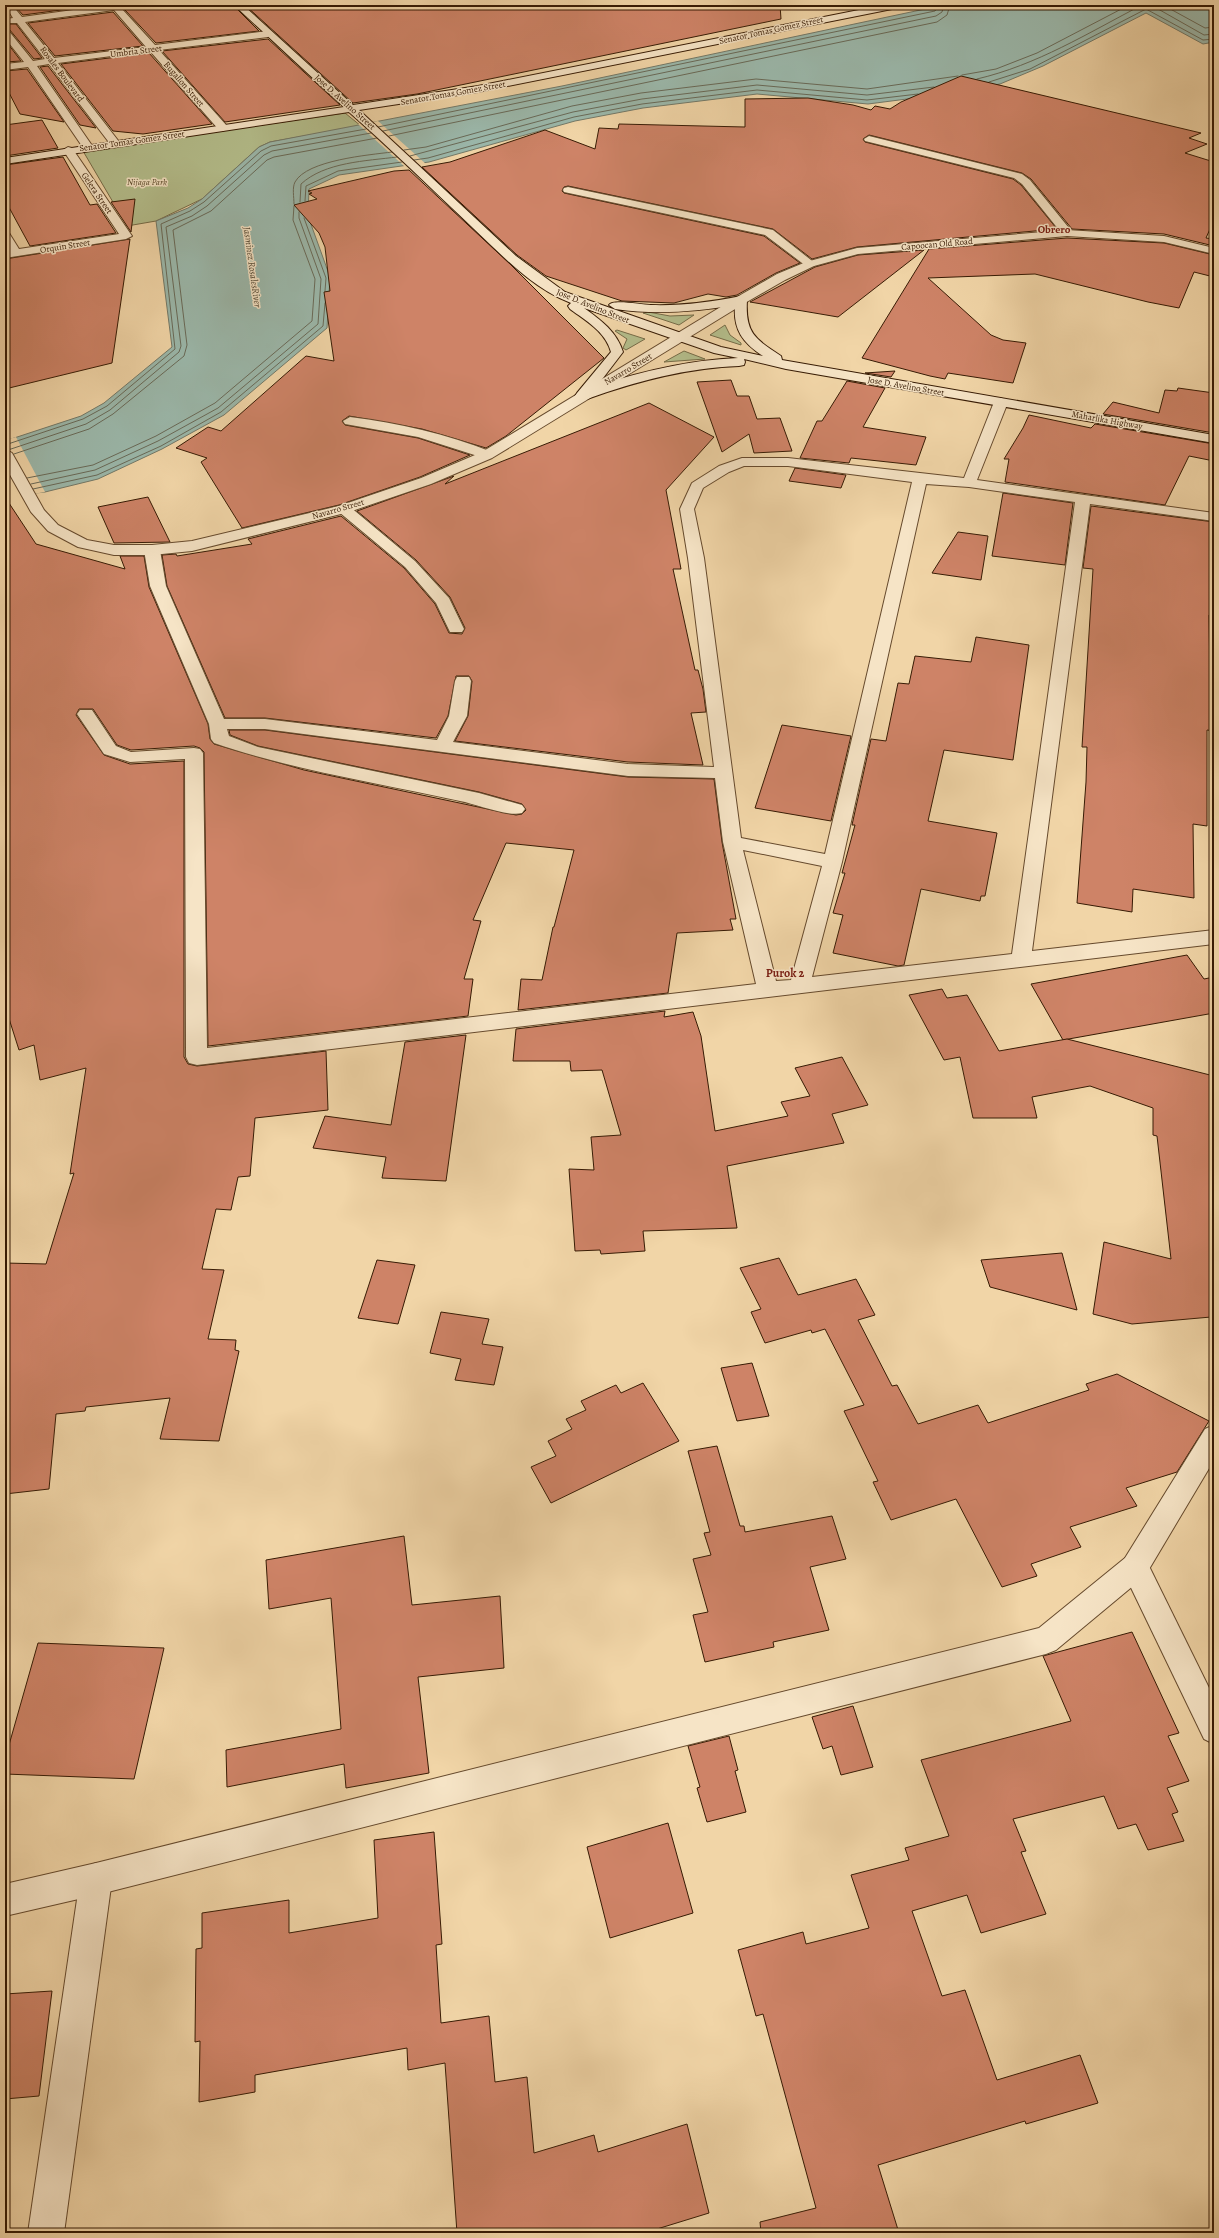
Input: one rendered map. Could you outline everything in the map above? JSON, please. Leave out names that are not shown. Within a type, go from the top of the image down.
[{"type":"street","name":"Rosales Boulevard","points":[[8,5],[54,61],[115,143]]},
{"type":"street","points":[[5,22],[115,6],[134,5]]},
{"type":"street","name":"Jose D. Avelino Street","points":[[238,5],[268,34],[354,109],[366,122],[422,172],[512,258],[540,281],[561,295],[680,338],[718,350],[786,365],[1001,402]]},
{"type":"street","name":"Senator Tomas Gomez Street","points":[[5,161],[68,150],[354,109],[478,89],[897,5]]},
{"type":"street","name":"Bugallon Street","points":[[115,6],[223,128]]},
{"type":"street","name":"Rosales Boulevard","points":[[5,32],[30,64],[88,147]]},
{"type":"street","name":"Umbria Street","points":[[5,67],[268,34]]},
{"type":"street","points":[[869,139],[1018,176],[1026,182],[1067,233]]},
{"type":"street","name":"Gelera Street","points":[[68,150],[126,236]]},
{"type":"street","points":[[568,190],[769,232],[810,264]]},
{"type":"street","name":"Capoocan Old Road","points":[[680,338],[781,277],[810,264],[857,251],[1067,233],[1164,239],[1214,251]]},
{"type":"street","points":[[5,235],[11,254]]},
{"type":"street","name":"Orquin Street","points":[[11,254],[126,236]]},
{"type":"street","points":[[561,295],[647,310],[663,311],[741,300],[738,317],[741,328],[747,338],[786,365]]},
{"type":"street","points":[[561,295],[603,329],[616,345],[617,352],[612,360],[582,396]]},
{"type":"street","name":"Navarro Street","points":[[5,453],[38,512],[53,528],[83,544],[114,550],[152,550],[192,546],[344,509],[426,481],[487,455],[582,396],[680,338]]},
{"type":"street","points":[[582,396],[621,381],[676,367],[700,363],[738,362],[786,365]]},
{"type":"street","points":[[969,483],[1001,402]]},
{"type":"street","name":"Maharlika Highway","points":[[1001,402],[1214,439]]},
{"type":"street","points":[[350,421],[391,426],[445,438],[487,455]]},
{"type":"street","points":[[768,990],[732,842],[696,558],[687,509],[697,486],[724,470],[742,462],[788,462],[920,479],[969,483],[1214,517]]},
{"type":"street","points":[[799,987],[833,862],[920,479]]},
{"type":"street","points":[[1021,958],[1083,499]]},
{"type":"street","points":[[344,509],[410,564],[442,602],[456,629]]},
{"type":"street","points":[[152,550],[158,586],[219,732],[254,751],[479,799],[516,809]]},
{"type":"street","points":[[443,745],[458,716],[463,681]]},
{"type":"street","points":[[86,714],[110,750],[130,757],[194,752],[210,746],[219,732],[264,724],[443,745],[628,770],[723,773]]},
{"type":"street","points":[[194,752],[197,1057],[799,987],[1021,958],[1214,937]]},
{"type":"street","points":[[732,842],[833,862]]},
{"type":"street","points":[[5,1900],[96,1879],[1046,1640],[1134,1567],[1214,1438]]},
{"type":"street","points":[[1134,1567],[1214,1729]]},
{"type":"street","points":[[46,2233],[96,1879]]},
{"type":"green space","name":"Nijaga Park","points":[[345,113],[361,126],[270,142],[259,147],[202,199],[156,221],[127,226],[83,151]]},
{"type":"green space","points":[[648,312],[670,316],[694,315],[679,325],[643,313]]},
{"type":"green space","points":[[725,325],[730,335],[741,343],[741,345],[710,335]]},
{"type":"green space","points":[[617,330],[645,339],[626,350],[623,348],[627,339],[615,331]]},
{"type":"green space","points":[[684,351],[705,359],[664,362]]},
{"type":"water","name":"Jasminez RosalesRiver","points":[[944,5],[1214,5],[1214,42],[1203,44],[1146,13],[1043,66],[1000,84],[938,95],[868,104],[757,94],[643,108],[575,121],[429,162],[339,175],[309,189],[308,216],[330,277],[327,328],[224,415],[162,449],[98,479],[45,492],[5,496],[5,441],[81,416],[104,403],[172,347],[156,221],[188,208],[202,199],[259,147],[270,142],[562,86]]},
{"type":"pier","points":[[378,121],[426,164],[405,167],[358,124]]},
{"type":"pier","points":[[16,437],[45,492],[9,498],[5,490],[5,440]]},
{"type":"building","points":[[14,5],[99,5],[23,15]]},
{"type":"building","points":[[139,5],[233,5],[259,31],[156,43],[125,10]]},
{"type":"building","points":[[245,5],[780,5],[781,19],[417,94],[353,103]]},
{"type":"building","points":[[113,12],[143,46],[55,56],[28,23]]},
{"type":"building","points":[[5,24],[16,24],[42,58],[34,59],[9,29],[5,28]]},
{"type":"building","points":[[268,39],[340,105],[225,122],[162,51]]},
{"type":"building","points":[[5,40],[21,61],[5,62]]},
{"type":"building","points":[[149,53],[212,124],[143,134],[113,131],[61,64]]},
{"type":"building","points":[[48,66],[96,128],[80,125],[40,67]]},
{"type":"building","points":[[27,69],[64,122],[20,114],[5,85],[5,71]]},
{"type":"building","points":[[961,76],[1201,133],[1189,138],[1207,144],[1185,153],[1214,162],[1214,220],[1206,238],[1214,239],[1214,246],[1164,234],[1072,229],[1031,179],[1022,173],[869,135],[863,139],[865,142],[1013,179],[1021,185],[1057,229],[857,247],[812,259],[773,229],[568,186],[564,187],[562,191],[564,193],[764,236],[800,263],[776,273],[737,295],[726,297],[708,294],[674,303],[622,301],[546,276],[517,255],[422,167],[450,162],[545,130],[595,149],[599,128],[618,129],[619,124],[745,127],[745,99],[808,98],[853,105],[871,110],[875,106],[890,109],[901,102]]},
{"type":"building","points":[[42,120],[58,148],[5,156],[5,125]]},
{"type":"building","points":[[63,157],[90,205],[97,204],[116,233],[30,246],[5,200],[5,165]]},
{"type":"building","points":[[409,170],[510,264],[604,358],[506,436],[486,448],[422,429],[349,416],[342,421],[345,425],[418,438],[470,455],[420,477],[339,505],[242,528],[201,462],[207,458],[176,448],[208,427],[221,431],[306,356],[334,361],[324,292],[330,291],[325,247],[319,233],[294,205],[317,199],[309,194],[312,193],[308,191],[394,171]]},
{"type":"building","points":[[135,199],[131,232],[111,202]]},
{"type":"building","points":[[1067,238],[1164,243],[1214,255],[1214,277],[1194,272],[1179,308],[1148,302],[1035,274],[928,278],[991,335],[1003,340],[1026,343],[1013,383],[948,373],[945,379],[862,358],[929,249]]},
{"type":"building","points":[[130,239],[112,363],[5,389],[5,259]]},
{"type":"building","points":[[924,250],[838,317],[750,302],[815,267],[858,255]]},
{"type":"building","points":[[895,371],[891,377],[865,373]]},
{"type":"building","points":[[731,380],[737,396],[749,396],[757,419],[780,418],[792,451],[754,453],[749,434],[722,452],[697,382]]},
{"type":"building","points":[[847,381],[885,388],[863,427],[926,437],[916,465],[851,458],[849,463],[800,458],[817,421],[822,421]]},
{"type":"building","points":[[1178,388],[1214,393],[1214,433],[1103,414],[1113,402],[1159,413],[1165,390],[1177,391]]},
{"type":"building","points":[[649,403],[714,437],[666,490],[681,569],[673,569],[695,670],[698,670],[703,689],[706,712],[691,713],[703,765],[628,762],[455,741],[468,716],[472,681],[469,676],[456,676],[448,716],[436,738],[265,718],[225,718],[167,586],[162,555],[176,554],[177,556],[252,544],[248,539],[341,516],[404,568],[435,604],[449,633],[462,634],[465,628],[450,597],[416,560],[357,511],[454,476],[445,484]]},
{"type":"building","points":[[1029,415],[1091,428],[1095,424],[1214,444],[1214,461],[1189,456],[1165,505],[1005,482],[1009,459],[1004,459],[1023,428]]},
{"type":"building","points":[[795,468],[846,475],[841,488],[789,481]]},
{"type":"building","points":[[1003,493],[1073,503],[1065,565],[992,556]]},
{"type":"building","points":[[5,497],[36,544],[125,569],[120,556],[144,556],[149,587],[208,724],[210,739],[214,744],[304,770],[516,815],[522,814],[526,810],[522,804],[479,792],[258,746],[230,735],[229,730],[265,730],[628,777],[714,779],[722,842],[736,919],[730,919],[733,930],[677,933],[668,993],[518,1010],[521,979],[542,980],[553,927],[574,850],[506,843],[473,920],[481,921],[464,979],[473,979],[468,1016],[208,1046],[204,752],[200,748],[194,746],[131,750],[117,745],[93,709],[79,709],[76,715],[104,755],[130,764],[184,761],[184,1057],[188,1064],[197,1066],[326,1051],[328,1110],[255,1118],[250,1176],[238,1177],[231,1210],[216,1209],[202,1269],[224,1270],[208,1339],[236,1340],[235,1350],[239,1351],[219,1441],[160,1439],[170,1398],[86,1407],[85,1411],[56,1414],[49,1489],[5,1494],[5,1263],[46,1264],[74,1173],[70,1174],[86,1068],[40,1080],[34,1045],[19,1050],[5,1006]]},
{"type":"building","points":[[148,497],[170,542],[114,543],[98,507]]},
{"type":"building","points":[[1091,506],[1214,522],[1214,615],[1209,615],[1210,678],[1214,679],[1214,731],[1207,730],[1207,826],[1193,824],[1194,898],[1133,889],[1132,912],[1077,903],[1086,782],[1087,747],[1082,747],[1093,569],[1083,568]]},
{"type":"building","points":[[958,532],[988,536],[981,580],[932,573]]},
{"type":"building","points":[[976,637],[1029,645],[1013,760],[944,750],[928,821],[997,833],[985,896],[981,896],[980,901],[921,889],[904,965],[898,966],[833,953],[843,915],[833,913],[845,873],[842,873],[855,825],[852,825],[871,739],[886,741],[898,683],[909,684],[915,656],[971,662]]},
{"type":"building","points":[[782,725],[851,736],[831,821],[755,808]]},
{"type":"building","points":[[1187,955],[1204,979],[1214,977],[1214,1013],[1063,1040],[1031,984]]},
{"type":"building","points":[[942,989],[947,998],[967,995],[999,1051],[1067,1039],[1214,1076],[1214,1283],[1211,1317],[1132,1324],[1093,1314],[1104,1242],[1171,1259],[1157,1136],[1153,1135],[1153,1108],[1090,1086],[1032,1097],[1037,1118],[973,1118],[960,1057],[944,1060],[909,995]]},
{"type":"building","points":[[665,1011],[664,1017],[693,1012],[701,1036],[715,1131],[788,1116],[781,1102],[810,1096],[795,1068],[842,1057],[868,1105],[832,1114],[844,1143],[727,1166],[737,1228],[643,1231],[645,1251],[601,1254],[600,1250],[575,1251],[569,1169],[594,1170],[591,1137],[621,1135],[602,1070],[571,1071],[570,1061],[513,1061],[516,1029]]},
{"type":"building","points":[[466,1035],[446,1181],[382,1178],[386,1157],[313,1148],[325,1116],[391,1125],[405,1042]]},
{"type":"building","points":[[1062,1253],[1077,1310],[990,1287],[981,1260]]},
{"type":"building","points":[[779,1258],[798,1295],[856,1279],[875,1315],[858,1320],[892,1386],[897,1385],[918,1424],[978,1405],[988,1423],[1089,1390],[1086,1384],[1117,1374],[1209,1421],[1177,1472],[1126,1488],[1137,1506],[1070,1527],[1081,1547],[1031,1564],[1037,1576],[1002,1587],[956,1499],[891,1520],[873,1482],[878,1481],[844,1411],[864,1405],[825,1329],[812,1333],[811,1330],[765,1343],[751,1312],[761,1309],[740,1268]]},
{"type":"building","points":[[377,1260],[415,1265],[398,1324],[358,1318]]},
{"type":"building","points":[[441,1312],[489,1319],[482,1344],[503,1347],[494,1385],[455,1380],[461,1359],[430,1353]]},
{"type":"building","points":[[752,1363],[769,1416],[737,1421],[721,1368]]},
{"type":"building","points":[[643,1383],[679,1441],[551,1503],[531,1467],[556,1456],[548,1441],[572,1429],[566,1419],[586,1410],[581,1401],[616,1385],[621,1393]]},
{"type":"building","points":[[717,1446],[740,1526],[744,1526],[745,1532],[832,1516],[846,1559],[810,1567],[829,1630],[773,1642],[774,1647],[705,1662],[693,1615],[708,1612],[693,1559],[711,1555],[704,1533],[710,1532],[688,1451]]},
{"type":"building","points":[[404,1536],[412,1605],[500,1596],[504,1668],[418,1677],[429,1773],[346,1788],[344,1764],[227,1787],[226,1750],[341,1729],[331,1598],[269,1609],[266,1560]]},
{"type":"building","points":[[1132,1632],[1179,1733],[1168,1736],[1189,1781],[1167,1788],[1178,1812],[1172,1814],[1184,1841],[1148,1850],[1136,1824],[1118,1829],[1104,1796],[1013,1819],[1026,1851],[1021,1852],[1046,1914],[981,1933],[967,1895],[912,1911],[942,1996],[965,1990],[997,2080],[1080,2055],[1098,2103],[1026,2124],[1025,2121],[878,2165],[899,2233],[761,2233],[760,2222],[816,2208],[763,2014],[756,2016],[738,1950],[803,1932],[806,1944],[869,1928],[851,1875],[909,1860],[905,1848],[949,1836],[921,1760],[1071,1721],[1043,1656]]},
{"type":"building","points":[[38,1643],[164,1648],[134,1779],[5,1774],[5,1759]]},
{"type":"building","points":[[853,1706],[873,1767],[841,1775],[832,1746],[823,1749],[812,1717]]},
{"type":"building","points":[[729,1736],[738,1770],[735,1771],[746,1812],[707,1822],[697,1788],[700,1787],[688,1746]]},
{"type":"building","points":[[668,1823],[693,1913],[610,1938],[587,1847]]},
{"type":"building","points":[[434,1832],[442,1944],[436,1945],[441,2023],[489,2016],[495,2082],[527,2077],[534,2153],[594,2135],[598,2152],[687,2124],[709,2213],[644,2233],[457,2233],[445,2063],[408,2070],[407,2048],[255,2075],[255,2092],[199,2102],[200,2041],[195,2042],[196,1949],[202,1948],[202,1913],[289,1900],[289,1933],[378,1918],[374,1840]]},
{"type":"building","points":[[52,1991],[39,2096],[5,2099],[5,1994]]},
{"type":"district","name":"Obrero","points":[[1054,229]]},
{"type":"district","name":"Purok 2","points":[[785,973]]}]
